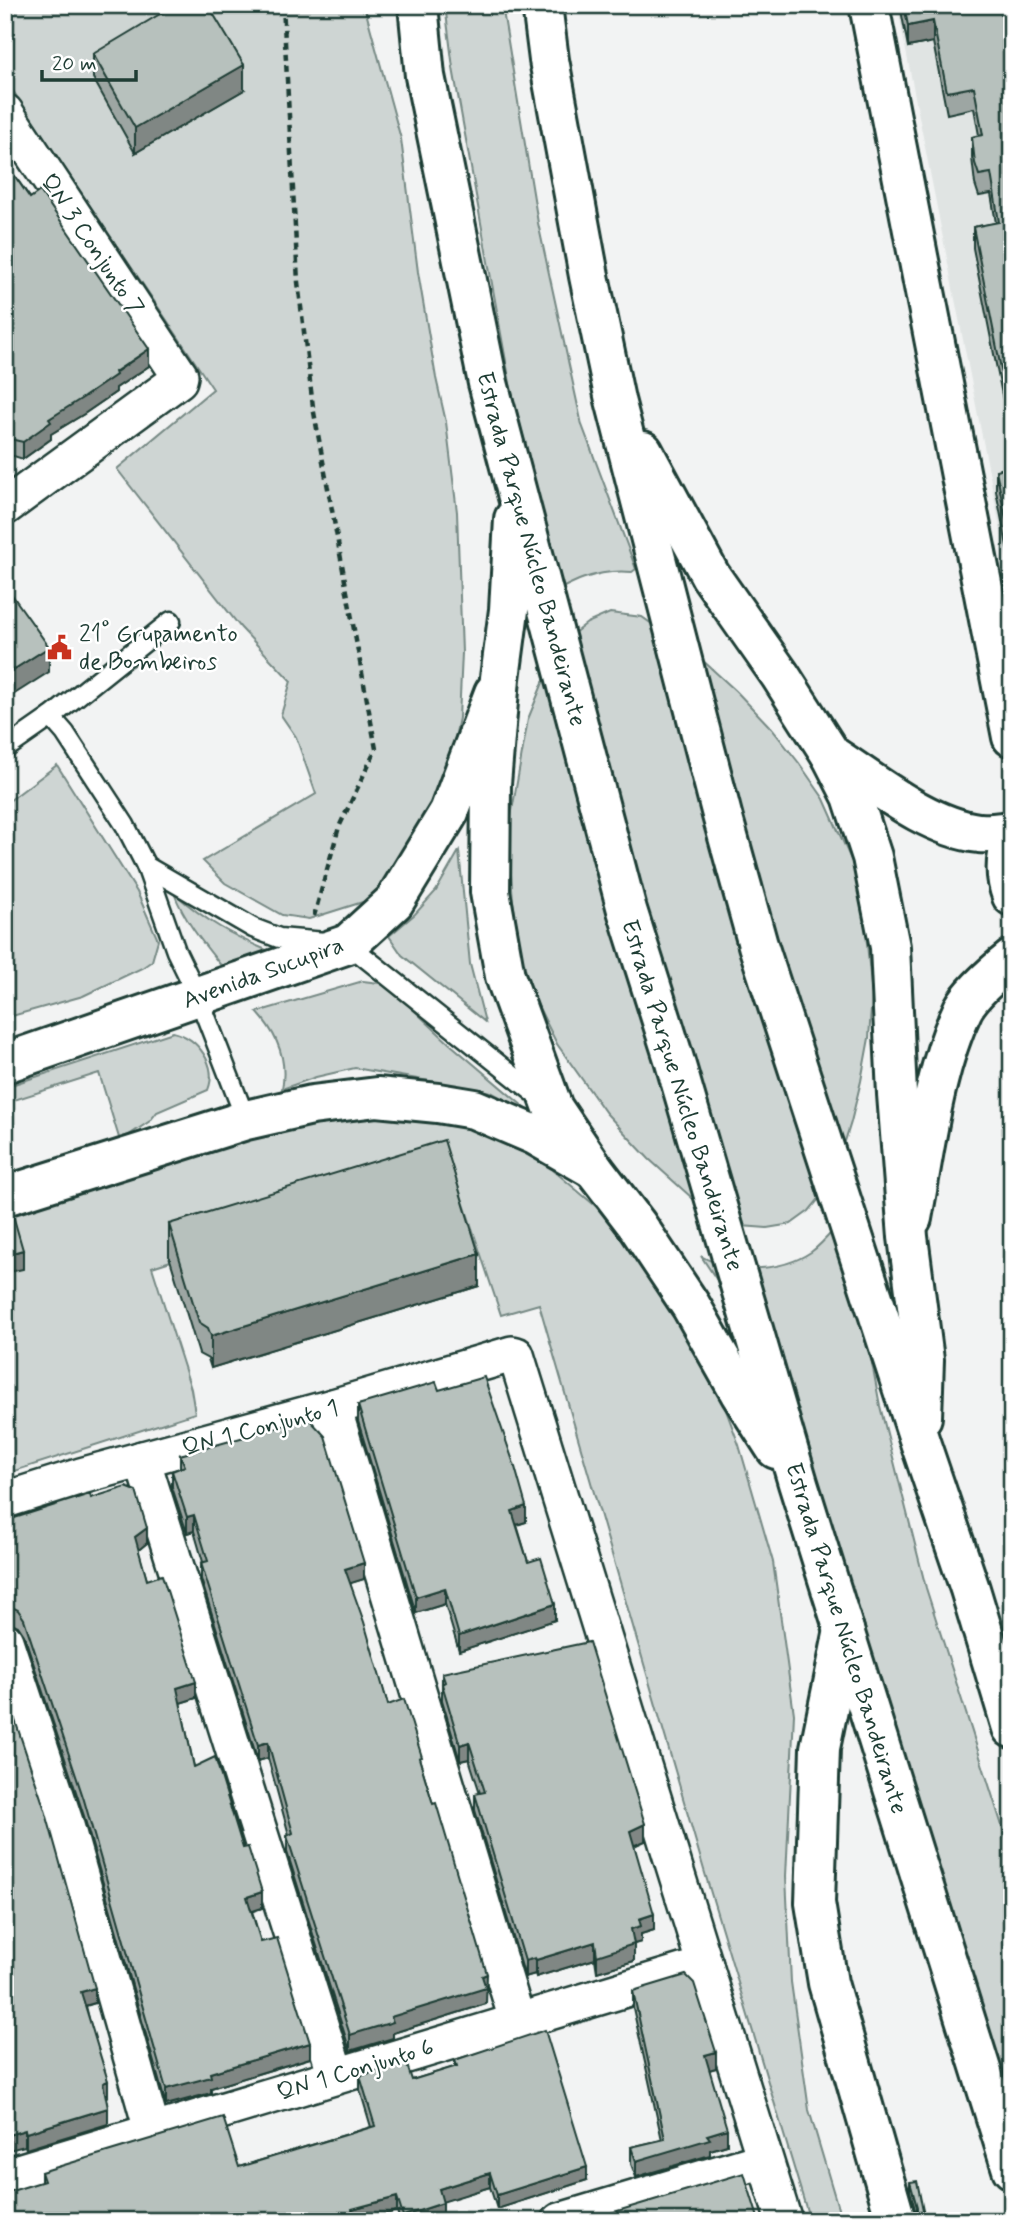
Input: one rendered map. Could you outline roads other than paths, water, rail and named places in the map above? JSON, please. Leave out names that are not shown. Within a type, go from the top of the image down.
[{"type":"main road","points":[[393,5],[398,28],[425,76]]},
{"type":"main road","name":"Estrada Parque Núcleo Bandeirante","points":[[418,5],[425,76],[488,383],[627,909],[674,1059],[798,1483],[1012,2169]]},
{"type":"main road","points":[[542,5],[549,60],[615,400],[722,815],[758,945],[979,1619],[1012,1728]]},
{"type":"main road","points":[[549,60],[561,5]]},
{"type":"main road","points":[[869,5],[1012,737]]},
{"type":"main road","points":[[615,400],[710,575],[780,675],[831,755],[852,796],[872,857],[890,947],[897,1094],[908,1237],[924,1360],[921,1446]]},
{"type":"main road","points":[[516,486],[509,610],[491,784],[489,892],[505,976],[553,1108],[691,1306],[740,1393],[798,1483]]},
{"type":"main road","name":"Avenida Sucupira","points":[[5,1063],[348,944],[394,902],[449,812],[500,678]]},
{"type":"main road","points":[[831,755],[926,816],[956,828],[981,833],[1012,831]]},
{"type":"main road","points":[[1012,841],[1007,856],[1006,874],[1012,896]]},
{"type":"main road","points":[[908,1237],[939,1076],[964,1007],[994,974],[1012,959]]},
{"type":"main road","points":[[5,1196],[246,1120],[313,1105],[377,1097],[474,1109],[535,1135],[594,1169]]},
{"type":"main road","points":[[979,1619],[1012,1642]]},
{"type":"main road","points":[[844,1628],[820,1748],[815,1903],[828,1983],[896,2221]]},
{"type":"street","name":"QN 3 Conjunto 7","points":[[5,112],[180,376],[179,380],[7,502]]},
{"type":"street","name":"QN 1 Conjunto 1","points":[[5,1500],[515,1354],[518,1356],[705,1965]]},
{"type":"street","points":[[333,1407],[517,2020]]},
{"type":"street","points":[[142,1459],[336,2075]]},
{"type":"street","points":[[5,1642],[65,1822],[152,2130]]},
{"type":"street","points":[[705,1965],[784,2221]]},
{"type":"street","name":"QN 1 Conjunto 6","points":[[5,2176],[705,1965]]},
{"type":"street","points":[[560,2221],[764,2160]]},
{"type":"lane","points":[[5,749],[51,717],[171,621]]},
{"type":"lane","points":[[51,717],[65,733],[125,825],[146,866],[176,951],[198,996],[246,1120]]},
{"type":"lane","points":[[146,866],[253,928],[279,938],[348,944],[553,1108]]},
{"type":"place","name":"21° Grupamento de Bombeiros","points":[[59,647]]}]
